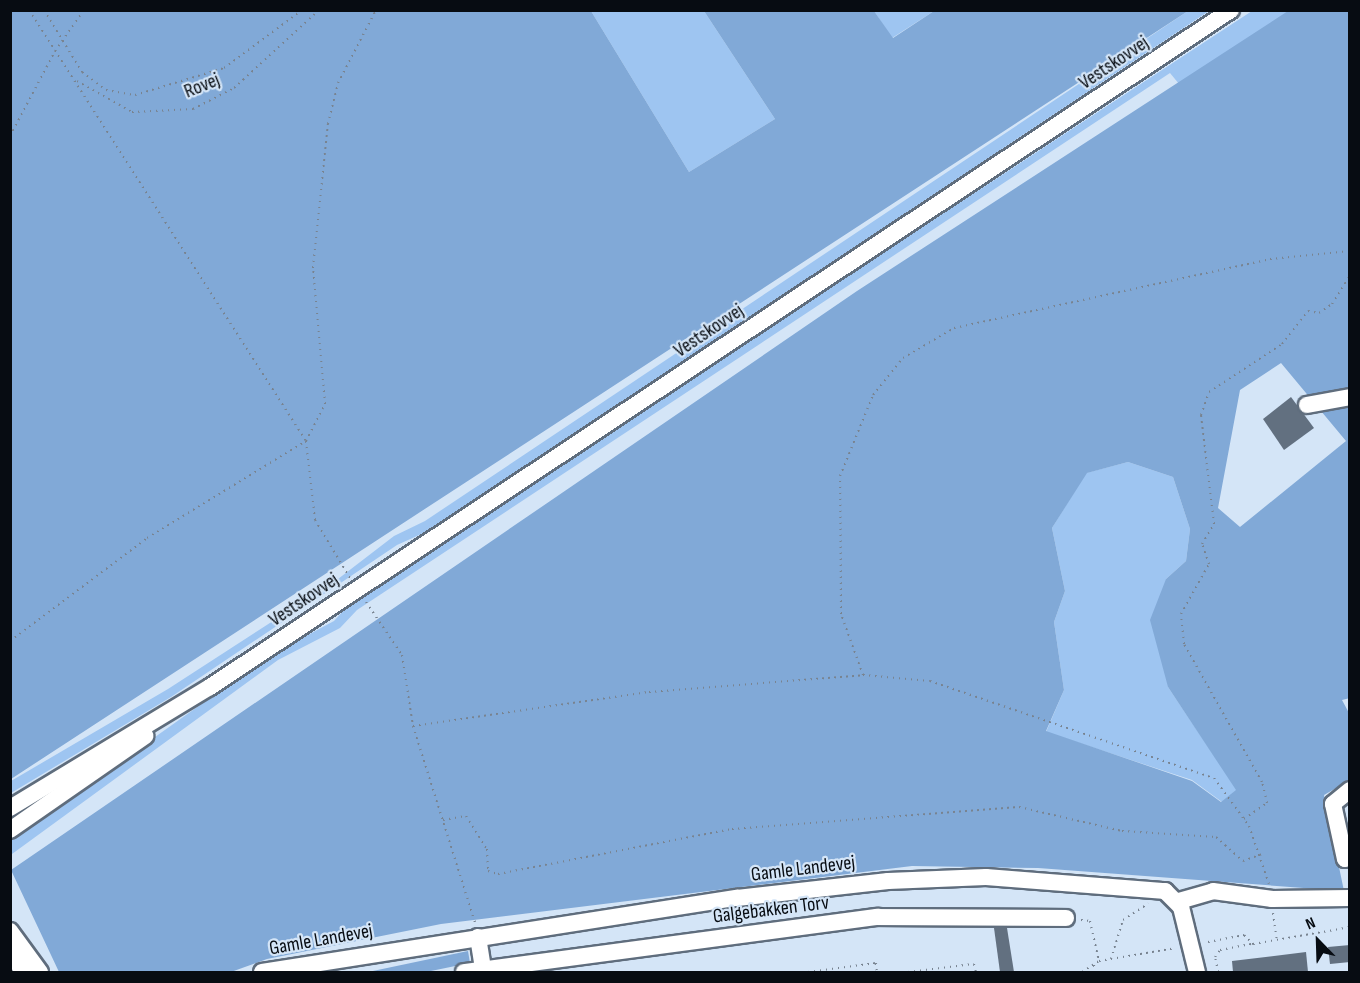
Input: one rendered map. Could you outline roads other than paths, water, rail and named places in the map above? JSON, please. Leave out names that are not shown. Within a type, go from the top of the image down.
[{"type":"street","name":"Vestskovvej","points":[[10,830],[210,687],[1231,10]]},
{"type":"street","points":[[1307,405],[1350,396]]},
{"type":"street","name":"Vestskovvej","points":[[10,808],[210,687]]},
{"type":"street","points":[[1350,790],[1333,804],[1345,859],[1350,858]]},
{"type":"street","name":"Gamle Landevej","points":[[262,972],[478,937],[888,880],[986,877],[1149,888],[1179,901]]},
{"type":"street","points":[[1197,972],[1179,901],[1213,891],[1272,899],[1350,898]]},
{"type":"street","name":"Galgebakken Torv","points":[[464,972],[877,918],[1066,918]]},
{"type":"street","points":[[10,931],[40,972]]},
{"type":"street","points":[[478,937],[483,969]]},
{"type":"street","points":[[10,945],[22,972]]}]
